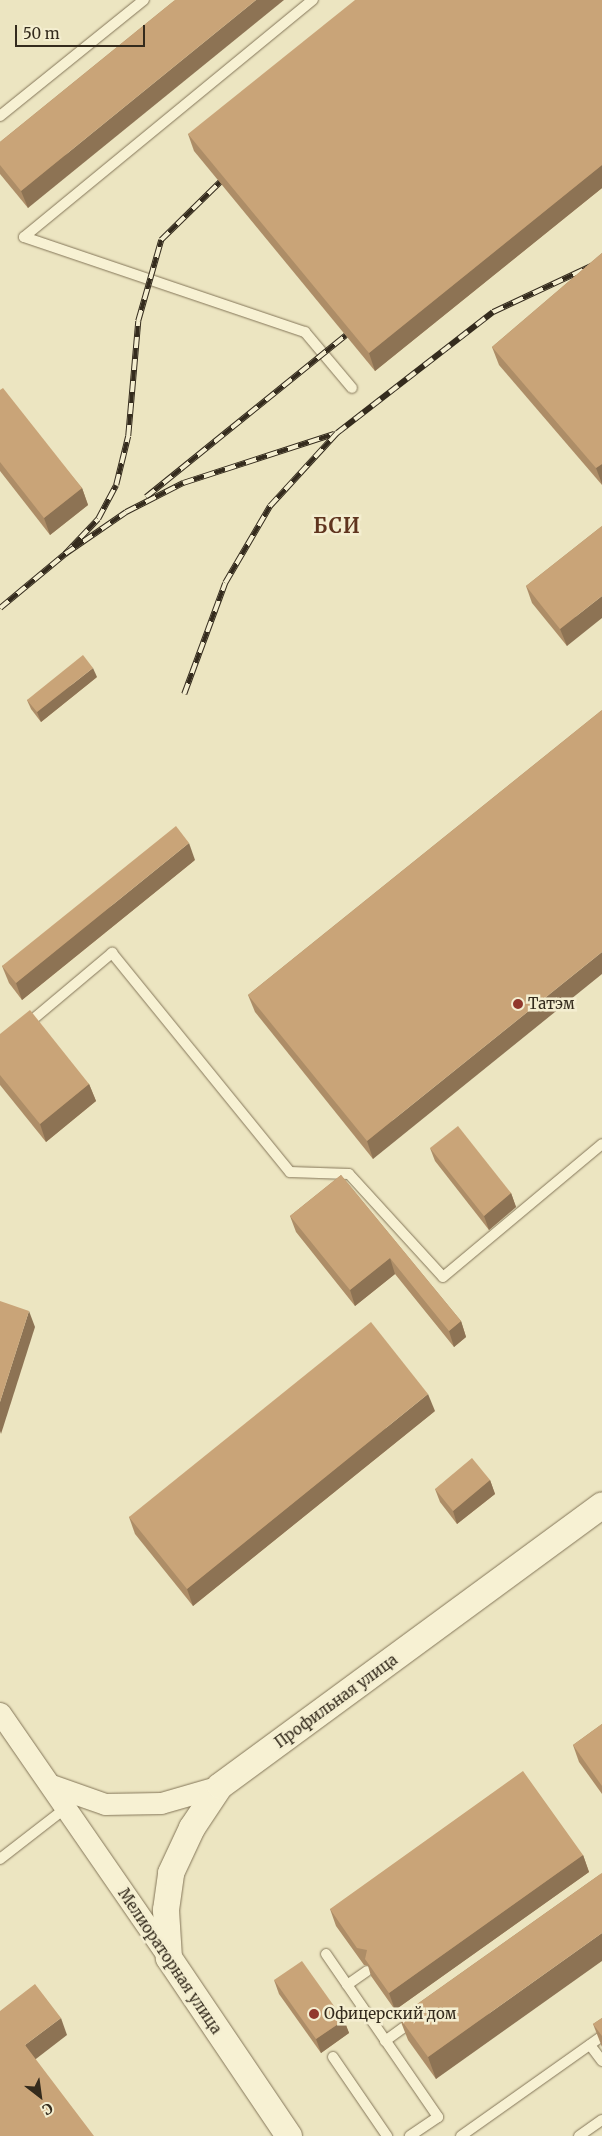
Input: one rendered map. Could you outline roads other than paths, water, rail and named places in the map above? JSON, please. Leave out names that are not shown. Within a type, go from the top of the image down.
[{"type":"street","name":"Профильная улица","points":[[169,1958],[166,1910],[170,1873],[192,1828],[220,1786],[602,1505]]},
{"type":"street","name":"Мелиораторная улица","points":[[0,1713],[67,1807],[289,2136]]},
{"type":"street","points":[[51,1785],[105,1804],[162,1803],[220,1786]]},
{"type":"lane","points":[[0,116],[144,0]]},
{"type":"lane","points":[[313,0],[24,237],[305,332],[352,388]]},
{"type":"lane","points":[[15,1034],[112,953],[290,1172],[349,1174],[443,1277],[602,1144]]},
{"type":"lane","points":[[0,1860],[67,1807]]},
{"type":"lane","points":[[326,1954],[438,2117],[410,2136]]},
{"type":"lane","points":[[347,1985],[367,1970]]},
{"type":"lane","points":[[385,2041],[426,2012]]},
{"type":"lane","points":[[461,2136],[602,2036]]},
{"type":"lane","points":[[590,2045],[602,2061]]},
{"type":"lane","points":[[333,2057],[387,2136]]},
{"type":"lane","points":[[579,2136],[602,2120]]},
{"type":"railway","points":[[65,554],[98,519],[116,485],[128,436],[138,321],[161,240],[220,182]]},
{"type":"railway","points":[[184,694],[225,583],[270,506],[337,433],[493,312],[602,261]]},
{"type":"railway","points":[[146,497],[346,335]]},
{"type":"railway","points":[[0,608],[65,554],[126,512],[183,483],[334,434]]},
{"type":"place","name":"Татэм","points":[[518,1004]]},
{"type":"place","name":"Офицерский дом","points":[[314,2014]]},
{"type":"district","name":"БСИ","points":[[337,525]]}]
